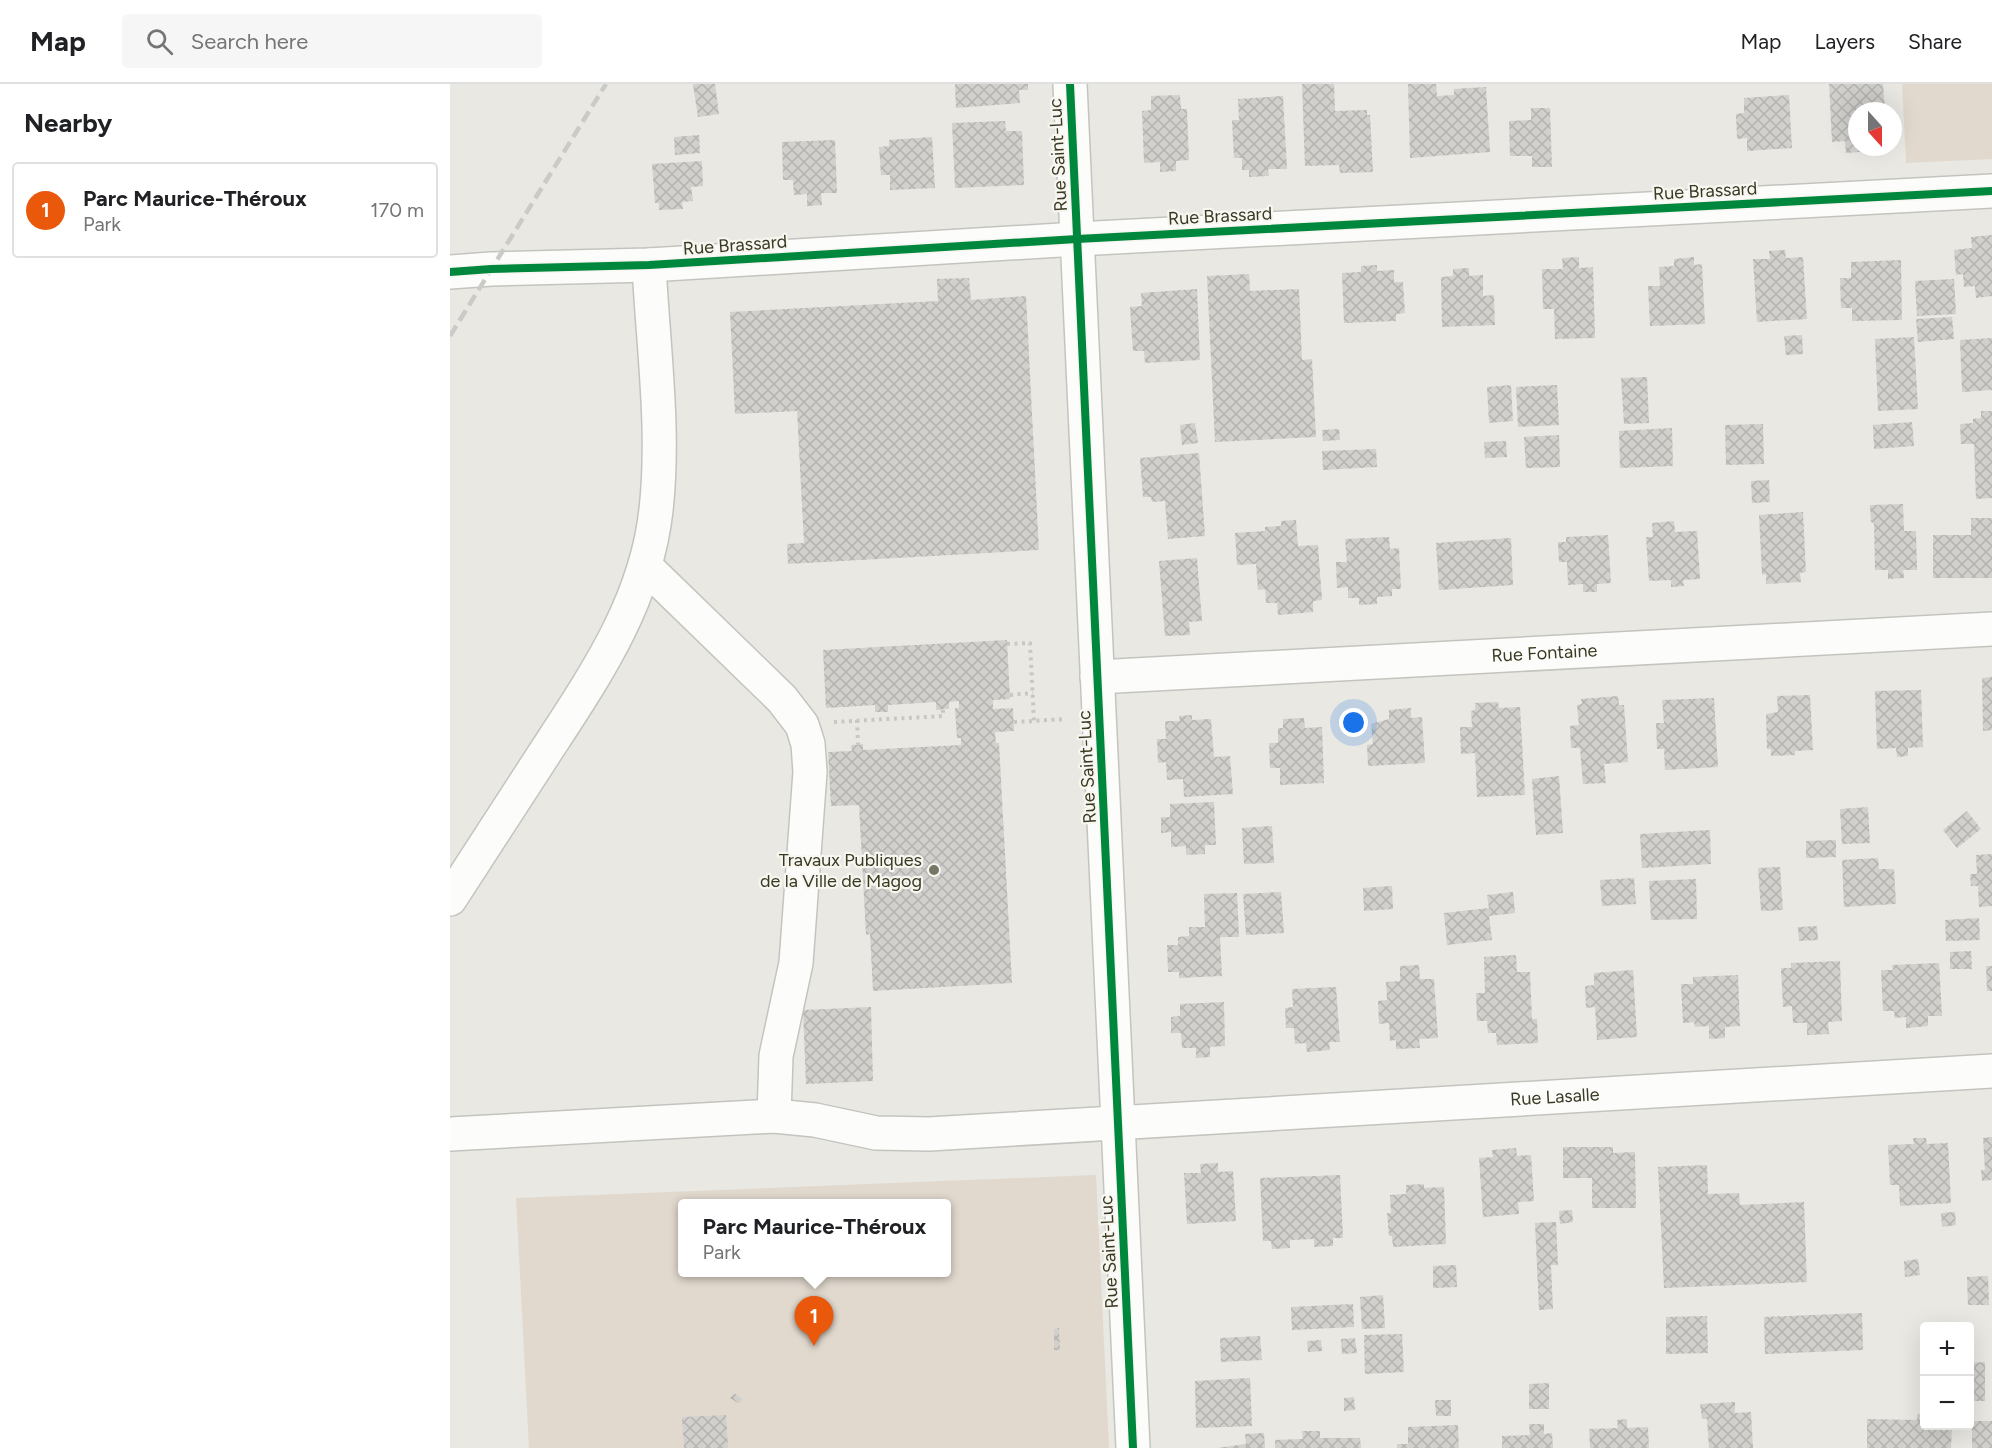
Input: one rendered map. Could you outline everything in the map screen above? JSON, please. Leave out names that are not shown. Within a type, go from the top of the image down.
[{"type":"street","name":"Rue Saint-Luc","points":[[1070,84],[1133,1448]]},
{"type":"street","name":"Rue Brassard","points":[[450,272],[649,265],[1077,239],[1992,191]]},
{"type":"street","points":[[450,899],[602,666],[627,617],[645,566],[656,511],[659,457],[649,265]]},
{"type":"street","points":[[645,566],[782,699],[802,725],[808,744],[810,772],[795,963],[776,1056],[774,1116]]},
{"type":"street","name":"Rue Fontaine","points":[[1097,677],[1992,629]]},
{"type":"street","name":"Rue Lasalle","points":[[450,1134],[774,1116],[815,1120],[876,1133],[929,1134],[1992,1071]]},
{"type":"path","points":[[1007,644],[1030,644],[1034,721]]},
{"type":"path","points":[[1010,695],[1033,693]]},
{"type":"path","points":[[827,722],[943,716],[943,710]]},
{"type":"path","points":[[881,712],[882,719]]},
{"type":"path","points":[[1014,722],[1099,717]]},
{"type":"path","points":[[857,720],[858,744]]},
{"type":"shaded area","points":[[1902,84],[1992,84],[1992,159],[1906,163]]},
{"type":"shaded area","points":[[1096,1175],[1109,1448],[529,1448],[516,1198]]},
{"type":"building","points":[[693,84],[715,84],[719,114],[698,117]]},
{"type":"building","points":[[955,84],[1028,84],[1028,90],[1019,90],[1020,103],[956,108]]},
{"type":"building","points":[[1302,84],[1334,84],[1335,111],[1367,110],[1367,115],[1370,115],[1373,172],[1340,173],[1339,165],[1305,166]]},
{"type":"building","points":[[1408,84],[1436,84],[1437,96],[1454,95],[1454,89],[1486,87],[1490,152],[1410,158]]},
{"type":"building","points":[[1829,84],[1883,84],[1884,102],[1848,102],[1848,153],[1846,153],[1845,141],[1832,142]]},
{"type":"building","points":[[1180,95],[1181,109],[1187,109],[1189,160],[1176,161],[1176,171],[1160,172],[1160,162],[1144,163],[1142,111],[1151,110],[1151,96]]},
{"type":"building","points":[[1789,95],[1792,148],[1747,151],[1747,138],[1737,139],[1736,114],[1744,113],[1744,98]]},
{"type":"building","points":[[1283,96],[1287,169],[1268,169],[1269,176],[1249,177],[1249,170],[1242,170],[1242,158],[1234,158],[1232,120],[1239,120],[1238,99]]},
{"type":"building","points":[[1531,108],[1550,108],[1552,167],[1532,167],[1532,156],[1510,156],[1509,121],[1531,120]]},
{"type":"building","points":[[1005,121],[1006,131],[1022,131],[1024,185],[955,188],[952,123]]},
{"type":"building","points":[[699,135],[700,153],[675,155],[674,137]]},
{"type":"building","points":[[932,137],[935,188],[890,190],[890,175],[881,175],[879,147],[889,146],[889,140]]},
{"type":"building","points":[[835,140],[837,193],[821,193],[822,205],[807,206],[807,194],[794,195],[793,180],[783,180],[782,142]]},
{"type":"building","points":[[702,161],[703,186],[691,187],[693,201],[682,202],[683,209],[659,210],[659,203],[655,203],[652,164]]},
{"type":"building","points":[[1992,235],[1992,296],[1976,298],[1975,286],[1964,287],[1963,274],[1956,275],[1954,250],[1972,248],[1971,237]]},
{"type":"building","points":[[1785,250],[1786,258],[1803,257],[1807,319],[1757,322],[1753,259],[1770,259],[1769,251]]},
{"type":"building","points":[[1579,257],[1579,268],[1593,267],[1595,338],[1555,339],[1554,309],[1543,309],[1542,269],[1563,269],[1562,258]]},
{"type":"building","points":[[1694,257],[1694,265],[1702,264],[1705,324],[1650,326],[1648,286],[1660,286],[1659,267],[1674,266],[1674,259]]},
{"type":"building","points":[[1901,260],[1902,320],[1852,321],[1852,308],[1841,308],[1840,278],[1851,278],[1851,262]]},
{"type":"building","points":[[1377,265],[1377,271],[1394,270],[1394,282],[1403,282],[1405,313],[1396,314],[1396,321],[1344,323],[1342,273],[1361,272],[1361,266]]},
{"type":"building","points":[[1469,268],[1469,276],[1483,275],[1483,296],[1494,295],[1495,325],[1442,327],[1441,277],[1453,276],[1453,269]]},
{"type":"building","points":[[1249,274],[1250,291],[1299,289],[1302,360],[1312,359],[1316,437],[1215,442],[1207,276]]},
{"type":"building","points":[[969,278],[971,300],[1026,296],[1039,550],[788,564],[787,544],[804,543],[797,411],[735,414],[730,312],[938,301],[937,279]]},
{"type":"building","points":[[1954,279],[1956,314],[1917,316],[1915,281]]},
{"type":"building","points":[[1197,289],[1200,360],[1145,363],[1144,351],[1133,351],[1130,307],[1142,306],[1141,293]]},
{"type":"building","points":[[1952,317],[1954,339],[1918,342],[1916,319]]},
{"type":"building","points":[[1802,335],[1803,354],[1786,355],[1784,336]]},
{"type":"building","points":[[1914,337],[1918,409],[1878,411],[1875,339]]},
{"type":"building","points":[[1992,338],[1992,390],[1962,392],[1960,340]]},
{"type":"building","points":[[1647,377],[1649,423],[1624,424],[1621,378]]},
{"type":"building","points":[[1511,385],[1513,421],[1489,423],[1487,387]]},
{"type":"building","points":[[1557,385],[1559,425],[1518,427],[1516,387]]},
{"type":"building","points":[[1981,411],[1992,411],[1992,498],[1976,499],[1974,444],[1961,444],[1960,424],[1973,423],[1973,419],[1981,418]]},
{"type":"building","points":[[1912,422],[1914,446],[1874,449],[1873,425]]},
{"type":"building","points":[[1195,423],[1198,443],[1182,445],[1180,425]]},
{"type":"building","points":[[1763,424],[1764,464],[1726,465],[1725,425]]},
{"type":"building","points":[[1672,428],[1673,466],[1620,468],[1619,431]]},
{"type":"building","points":[[1339,429],[1340,440],[1323,441],[1322,430]]},
{"type":"building","points":[[1559,435],[1560,467],[1526,468],[1524,437]]},
{"type":"building","points":[[1506,441],[1507,457],[1485,458],[1484,442]]},
{"type":"building","points":[[1376,449],[1377,467],[1323,470],[1322,451]]},
{"type":"building","points":[[1199,453],[1205,536],[1168,539],[1165,501],[1152,502],[1151,497],[1143,497],[1140,458]]},
{"type":"building","points":[[1769,480],[1770,502],[1752,503],[1751,481]]},
{"type":"building","points":[[1903,504],[1904,531],[1916,531],[1917,570],[1903,570],[1904,578],[1888,579],[1888,570],[1875,570],[1874,523],[1871,522],[1870,505]]},
{"type":"building","points":[[1803,512],[1806,572],[1800,573],[1801,582],[1766,584],[1766,574],[1762,575],[1759,515]]},
{"type":"building","points":[[1971,518],[1992,518],[1992,578],[1933,578],[1933,535],[1971,535]]},
{"type":"building","points":[[1296,520],[1298,546],[1318,545],[1322,600],[1313,601],[1313,612],[1278,615],[1277,603],[1266,603],[1265,589],[1258,590],[1256,564],[1237,565],[1235,533],[1265,531],[1265,527],[1281,526],[1281,521]]},
{"type":"building","points":[[1674,521],[1675,532],[1697,531],[1700,579],[1683,580],[1684,586],[1671,587],[1671,580],[1649,581],[1646,537],[1653,537],[1652,523]]},
{"type":"building","points":[[1608,535],[1611,583],[1597,584],[1597,592],[1583,592],[1583,584],[1568,585],[1567,562],[1559,562],[1558,542],[1566,542],[1566,537]]},
{"type":"building","points":[[1389,537],[1390,549],[1399,548],[1401,589],[1392,589],[1392,596],[1377,597],[1377,604],[1359,605],[1359,598],[1348,598],[1348,587],[1337,588],[1336,562],[1347,562],[1345,539]]},
{"type":"building","points":[[1511,538],[1513,585],[1439,590],[1436,543]]},
{"type":"building","points":[[1197,558],[1202,621],[1189,622],[1190,635],[1165,636],[1159,561]]},
{"type":"building","name":"Travaux Publiques de la Ville de Magog","points":[[1007,640],[1010,699],[993,700],[993,709],[1013,708],[1014,731],[995,732],[996,743],[999,743],[1012,983],[873,991],[870,934],[866,935],[859,805],[831,806],[828,752],[852,751],[851,745],[863,744],[863,750],[961,745],[961,738],[957,738],[955,708],[959,708],[959,701],[949,702],[949,709],[936,710],[936,702],[888,705],[888,712],[875,712],[875,705],[826,708],[823,650]]},
{"type":"building","points":[[1992,677],[1992,730],[1983,731],[1982,678]]},
{"type":"building","points":[[1921,690],[1923,747],[1908,748],[1908,756],[1897,757],[1896,748],[1877,749],[1875,691]]},
{"type":"building","points":[[1810,695],[1813,750],[1795,751],[1795,755],[1771,756],[1771,749],[1767,749],[1766,714],[1778,712],[1777,696]]},
{"type":"building","points":[[1618,696],[1619,705],[1624,705],[1628,762],[1604,764],[1606,783],[1583,784],[1580,748],[1571,748],[1570,726],[1579,725],[1577,705],[1582,704],[1581,699]]},
{"type":"building","points":[[1714,698],[1718,767],[1665,770],[1664,749],[1657,749],[1656,723],[1664,723],[1662,700]]},
{"type":"building","points":[[1498,702],[1499,708],[1520,707],[1525,795],[1477,797],[1475,753],[1461,754],[1460,727],[1472,727],[1471,711],[1475,710],[1475,703]]},
{"type":"building","points":[[1411,708],[1411,718],[1422,717],[1425,763],[1368,766],[1367,745],[1373,744],[1371,724],[1389,719],[1389,710]]},
{"type":"building","points":[[1192,715],[1192,720],[1211,719],[1214,757],[1230,756],[1233,794],[1184,797],[1183,779],[1167,780],[1166,762],[1158,763],[1157,739],[1166,739],[1165,721],[1180,721],[1179,716]]},
{"type":"building","points":[[1304,718],[1305,728],[1322,727],[1324,783],[1280,785],[1280,768],[1270,768],[1269,743],[1278,743],[1278,728],[1283,728],[1283,719]]},
{"type":"building","points":[[1559,776],[1563,833],[1536,835],[1532,779]]},
{"type":"building","points":[[1214,802],[1216,845],[1205,845],[1205,854],[1186,855],[1186,846],[1171,847],[1171,832],[1161,833],[1161,817],[1170,817],[1170,804]]},
{"type":"building","points":[[1868,807],[1870,843],[1842,844],[1840,809]]},
{"type":"building","points":[[1967,811],[1981,829],[1957,848],[1943,830]]},
{"type":"building","points":[[1272,826],[1274,863],[1244,864],[1242,828]]},
{"type":"building","points":[[1710,830],[1711,864],[1642,868],[1640,834]]},
{"type":"building","points":[[1836,840],[1836,857],[1806,858],[1806,841]]},
{"type":"building","points":[[1992,854],[1992,906],[1979,907],[1978,886],[1971,886],[1970,874],[1977,874],[1976,855]]},
{"type":"building","points":[[1878,858],[1879,869],[1894,869],[1896,904],[1844,907],[1842,860]]},
{"type":"building","points":[[1780,867],[1783,910],[1761,911],[1758,868]]},
{"type":"building","points":[[1634,878],[1636,904],[1602,906],[1600,880]]},
{"type":"building","points":[[1696,879],[1697,919],[1651,920],[1649,881]]},
{"type":"building","points":[[1392,886],[1393,909],[1364,911],[1363,888]]},
{"type":"building","points":[[1281,892],[1284,933],[1246,935],[1243,894]]},
{"type":"building","points":[[1513,892],[1515,913],[1489,916],[1492,940],[1447,945],[1444,913],[1489,908],[1487,895]]},
{"type":"building","points":[[1237,893],[1239,937],[1220,937],[1222,976],[1179,978],[1179,972],[1168,972],[1167,945],[1178,945],[1178,937],[1189,936],[1189,927],[1205,927],[1204,894]]},
{"type":"building","points":[[1979,918],[1980,940],[1946,941],[1945,920]]},
{"type":"building","points":[[1817,926],[1818,940],[1799,941],[1798,927]]},
{"type":"building","points":[[1971,951],[1972,969],[1950,969],[1950,952]]},
{"type":"building","points":[[1516,955],[1517,972],[1530,972],[1532,1019],[1537,1019],[1538,1043],[1497,1045],[1496,1033],[1488,1033],[1487,1021],[1477,1021],[1476,993],[1485,993],[1484,957]]},
{"type":"building","points":[[1840,961],[1842,1021],[1828,1022],[1829,1034],[1807,1035],[1807,1023],[1793,1023],[1792,1006],[1783,1007],[1781,968],[1791,968],[1791,963]]},
{"type":"building","points":[[1939,963],[1942,1016],[1928,1016],[1928,1026],[1906,1028],[1906,1017],[1895,1018],[1894,1011],[1883,1011],[1881,970],[1893,970],[1892,965]]},
{"type":"building","points":[[1419,965],[1420,979],[1434,979],[1438,1038],[1419,1039],[1420,1048],[1396,1049],[1396,1040],[1390,1041],[1389,1023],[1379,1024],[1378,1001],[1387,1000],[1386,982],[1400,981],[1400,966]]},
{"type":"building","points":[[1986,966],[1992,966],[1992,991],[1987,991]]},
{"type":"building","points":[[1633,970],[1637,1037],[1597,1040],[1595,1007],[1586,1008],[1585,986],[1594,985],[1594,973]]},
{"type":"building","points":[[1738,975],[1740,1026],[1725,1027],[1725,1038],[1709,1039],[1709,1026],[1695,1027],[1694,1022],[1683,1023],[1681,984],[1693,984],[1693,977]]},
{"type":"building","points":[[1336,987],[1340,1042],[1329,1042],[1330,1050],[1307,1052],[1306,1043],[1295,1044],[1294,1028],[1286,1028],[1285,1008],[1293,1007],[1292,989]]},
{"type":"building","points":[[1224,1002],[1225,1046],[1210,1047],[1210,1057],[1196,1058],[1196,1048],[1182,1048],[1181,1033],[1171,1033],[1171,1017],[1180,1016],[1180,1004]]},
{"type":"building","points":[[871,1007],[873,1081],[806,1084],[803,1010]]},
{"type":"building","points":[[1992,1137],[1992,1180],[1982,1181],[1981,1170],[1985,1170],[1983,1138]]},
{"type":"building","points":[[1913,1138],[1926,1138],[1927,1144],[1948,1143],[1951,1203],[1900,1206],[1899,1185],[1890,1185],[1888,1145],[1914,1144]]},
{"type":"building","points":[[1563,1147],[1613,1147],[1613,1153],[1635,1152],[1636,1208],[1592,1208],[1592,1178],[1563,1178]]},
{"type":"building","points":[[1516,1148],[1517,1156],[1531,1155],[1534,1201],[1518,1202],[1519,1214],[1483,1217],[1479,1158],[1493,1157],[1492,1150]]},
{"type":"building","points":[[1218,1163],[1218,1172],[1233,1171],[1236,1221],[1187,1224],[1184,1173],[1201,1173],[1200,1164]]},
{"type":"building","points":[[1707,1165],[1708,1194],[1739,1193],[1740,1205],[1804,1202],[1807,1282],[1664,1288],[1658,1167]]},
{"type":"building","points":[[1340,1175],[1343,1238],[1333,1238],[1333,1246],[1314,1247],[1314,1239],[1290,1240],[1290,1248],[1272,1249],[1271,1241],[1263,1241],[1260,1178]]},
{"type":"building","points":[[1424,1184],[1424,1188],[1444,1187],[1446,1244],[1393,1247],[1392,1236],[1389,1236],[1387,1213],[1391,1213],[1390,1195],[1406,1194],[1406,1185]]},
{"type":"building","points":[[1572,1210],[1573,1222],[1560,1224],[1559,1211]]},
{"type":"building","points":[[1955,1212],[1956,1225],[1942,1227],[1941,1213]]},
{"type":"building","points":[[1556,1222],[1558,1265],[1551,1265],[1553,1309],[1539,1310],[1535,1223]]},
{"type":"building","points":[[1918,1259],[1920,1275],[1905,1277],[1904,1261]]},
{"type":"building","points":[[1456,1265],[1457,1287],[1433,1288],[1433,1266]]},
{"type":"building","points":[[1988,1276],[1989,1305],[1968,1305],[1967,1277]]},
{"type":"building","points":[[1383,1295],[1385,1328],[1362,1329],[1360,1297]]},
{"type":"building","points":[[1353,1304],[1354,1327],[1292,1330],[1291,1307]]},
{"type":"building","points":[[1862,1313],[1863,1350],[1765,1354],[1764,1317]]},
{"type":"building","points":[[1707,1316],[1708,1353],[1666,1354],[1666,1317]]},
{"type":"building","points":[[1059,1328],[1060,1350],[1054,1350],[1054,1329]]},
{"type":"building","points":[[1402,1334],[1404,1372],[1365,1374],[1364,1335]]},
{"type":"building","points":[[1260,1336],[1262,1360],[1221,1362],[1220,1338]]},
{"type":"building","points":[[1355,1338],[1357,1353],[1342,1354],[1341,1339]]},
{"type":"building","points":[[1321,1340],[1322,1351],[1308,1352],[1307,1341]]},
{"type":"building","points":[[1985,1362],[1985,1401],[1974,1401],[1974,1363]]},
{"type":"building","points":[[1250,1378],[1252,1426],[1196,1428],[1195,1381]]},
{"type":"building","points":[[1549,1383],[1549,1409],[1529,1409],[1529,1384]]},
{"type":"building","points":[[734,1393],[742,1399],[738,1403],[730,1398]]},
{"type":"building","points":[[1354,1397],[1355,1410],[1344,1411],[1344,1398]]},
{"type":"building","points":[[1435,1400],[1451,1400],[1451,1416],[1436,1416]]},
{"type":"building","points":[[1735,1402],[1735,1413],[1751,1412],[1753,1448],[1709,1448],[1707,1419],[1702,1419],[1700,1404]]},
{"type":"building","points":[[1917,1414],[1920,1414],[1920,1430],[1952,1430],[1951,1448],[1867,1448],[1867,1419],[1917,1420]]},
{"type":"building","points":[[726,1415],[728,1448],[684,1448],[682,1417]]},
{"type":"building","points":[[1627,1419],[1627,1428],[1648,1427],[1649,1448],[1590,1448],[1589,1429],[1618,1428],[1617,1420]]},
{"type":"building","points":[[1974,1421],[1992,1421],[1992,1448],[1972,1448]]},
{"type":"building","points":[[1529,1424],[1544,1424],[1544,1434],[1552,1433],[1553,1448],[1502,1448],[1502,1436],[1530,1435]]},
{"type":"building","points":[[1458,1425],[1459,1448],[1397,1448],[1397,1444],[1408,1444],[1408,1427]]},
{"type":"building","points":[[1302,1431],[1320,1431],[1320,1438],[1360,1438],[1361,1448],[1275,1448],[1275,1440],[1303,1439]]},
{"type":"building","points":[[1264,1433],[1265,1448],[1217,1448],[1246,1444],[1245,1434]]},
{"type":"railway","points":[[450,336],[606,84]]},
{"type":"cycle path","points":[[1070,84],[1133,1448]]},
{"type":"cycle path","points":[[450,272],[649,265],[1077,239],[1992,191]]},
{"type":"place","name":"Travaux Publiques de la Ville de Magog","points":[[934,870]]},
{"type":"place","name":"Parc Maurice-Théroux","points":[[814,1346]]}]
